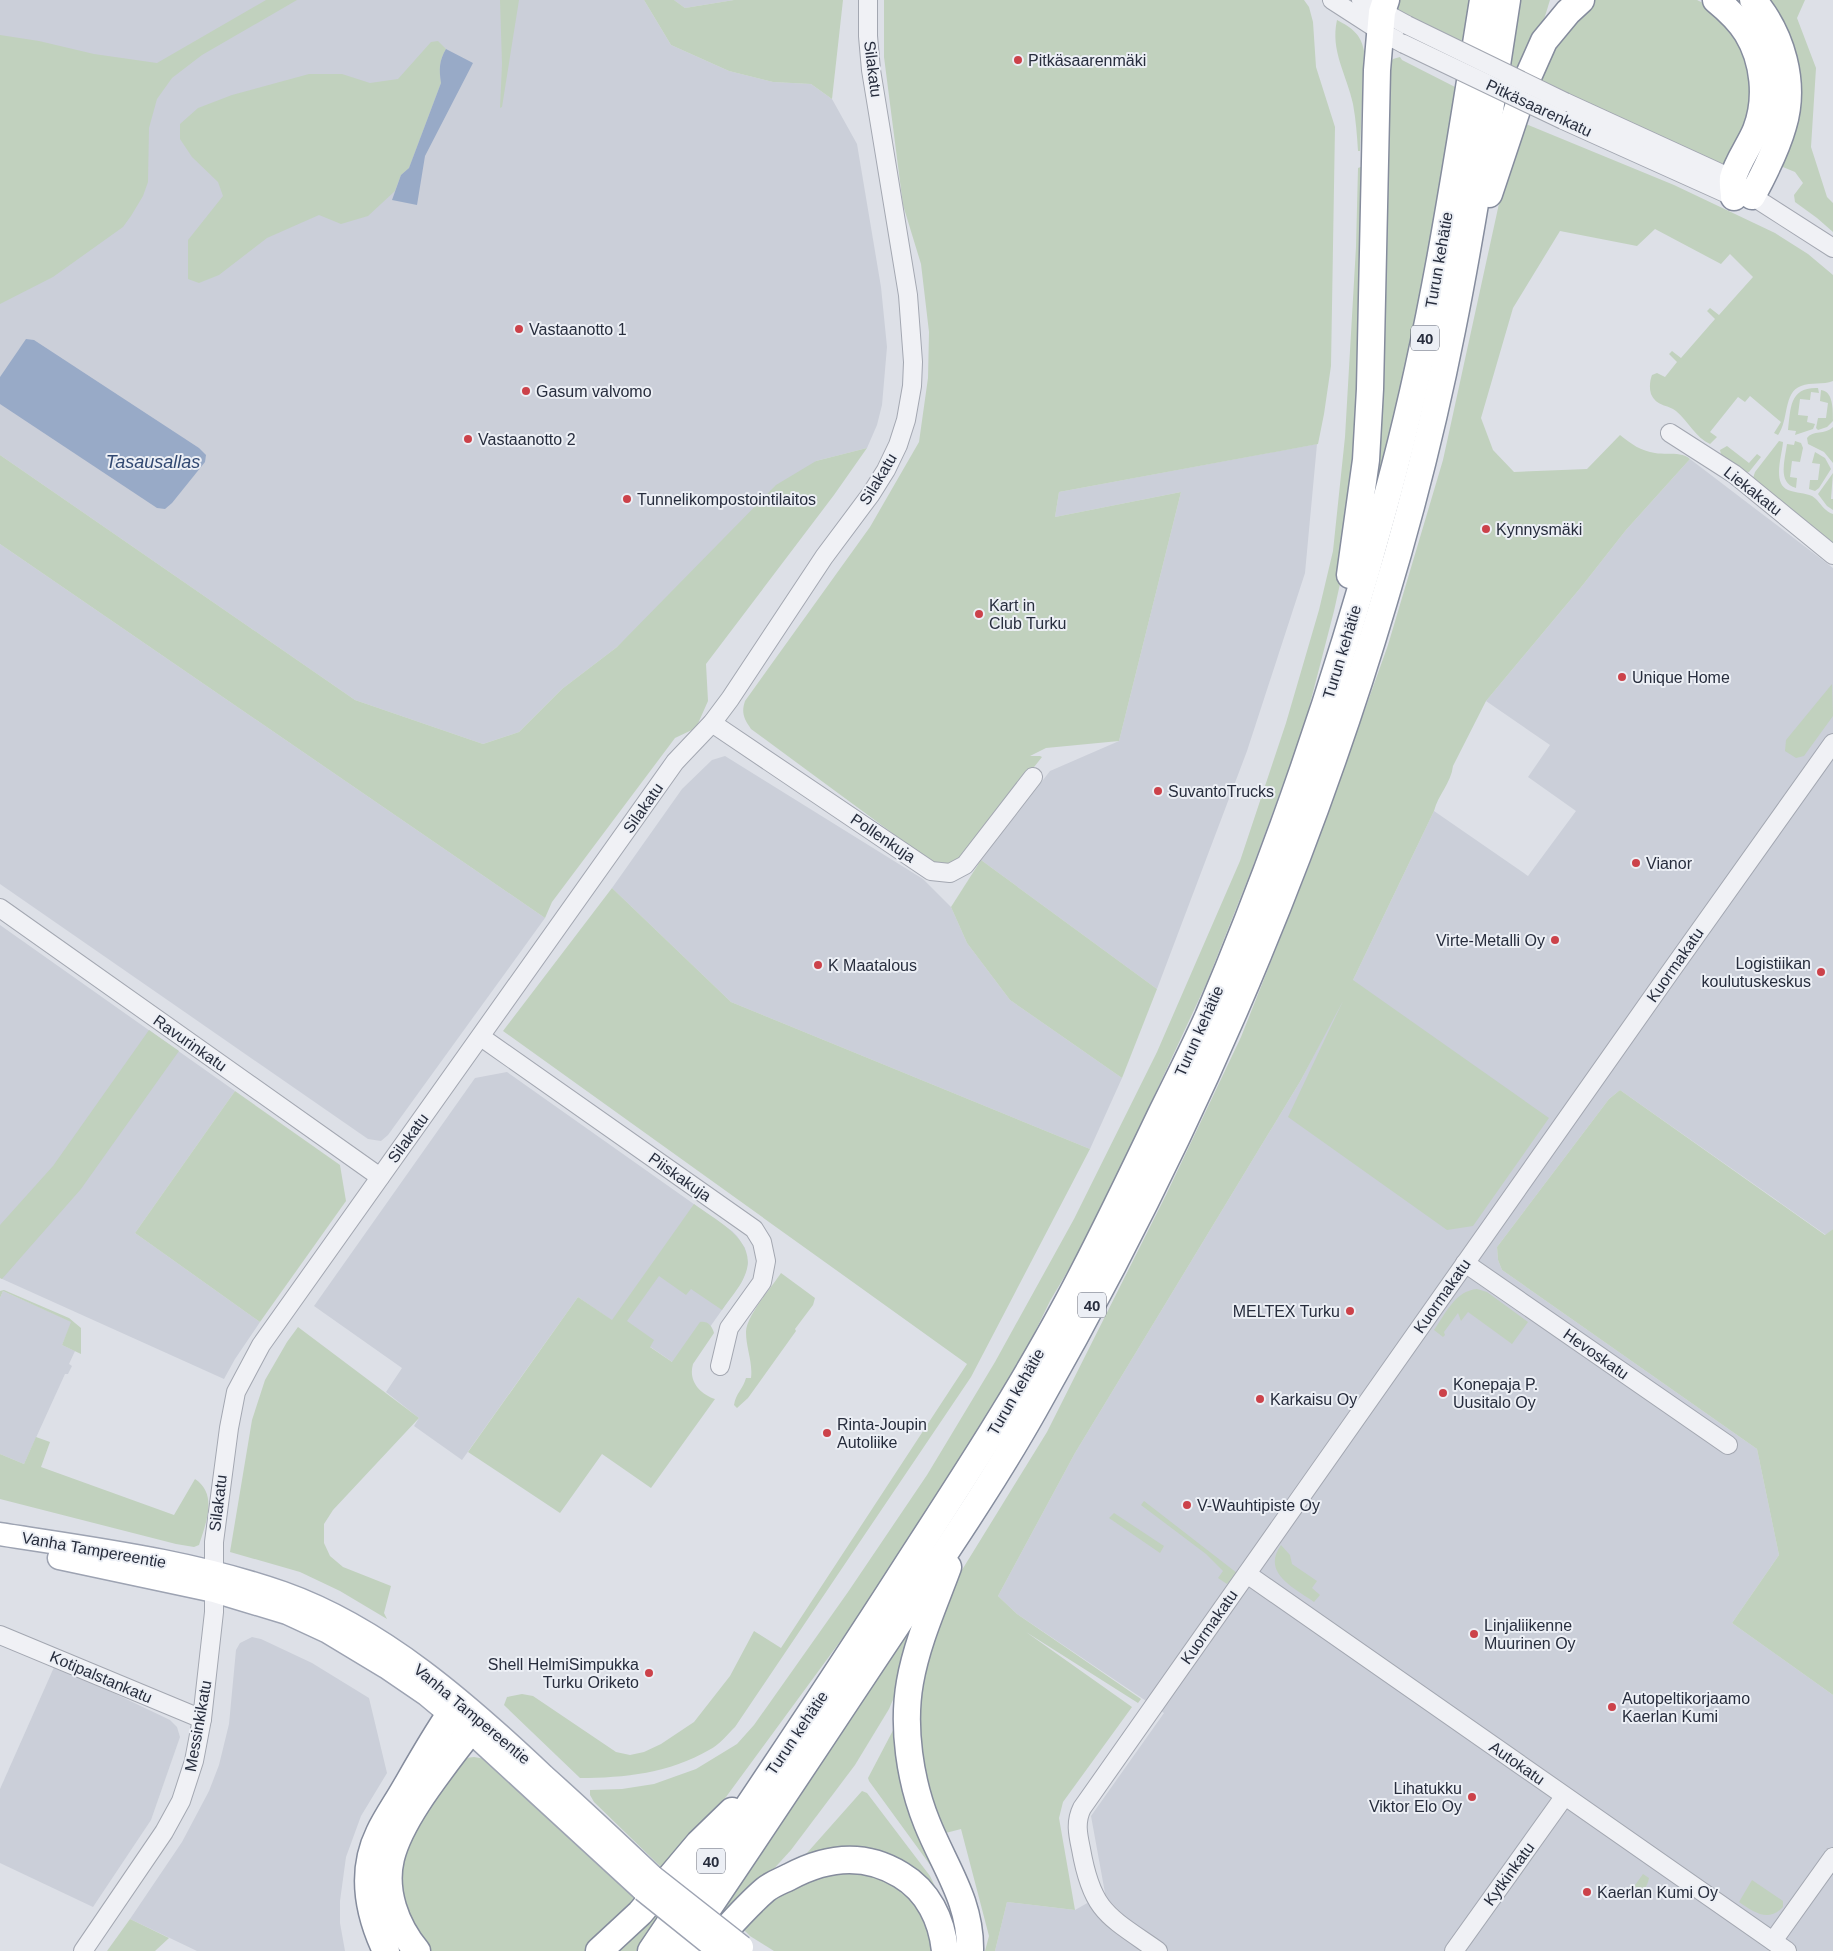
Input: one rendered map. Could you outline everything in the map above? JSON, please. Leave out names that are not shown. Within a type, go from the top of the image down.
[{"type":"highway","name":"Turun kehätie","points":[[651,1951],[772,1772],[1003,1417],[1064,1308],[1122,1196],[1206,1020],[1282,833],[1338,670],[1396,463],[1426,332],[1460,144],[1483,0]]},
{"type":"highway","name":"Turun kehätie","points":[[679,1951],[962,1527],[1032,1415],[1141,1212],[1227,1030],[1304,841],[1339,742],[1386,598],[1421,467],[1452,335],[1507,0]]},
{"type":"highway","points":[[1464,271],[1528,77],[1544,41],[1568,12],[1581,0]]},
{"type":"highway","points":[[1716,0],[1736,19],[1747,33],[1754,48],[1762,78],[1762,102],[1759,122],[1740,191]]},
{"type":"highway","points":[[1740,191],[1768,166],[1783,127],[1788,99],[1781,49],[1770,25],[1753,0]]},
{"type":"highway","points":[[1338,670],[1366,460],[1370,389],[1377,11]]},
{"type":"highway","points":[[962,1527],[922,1637],[910,1683],[908,1722],[909,1754],[916,1790],[928,1825],[961,1896],[970,1933],[970,1951]]},
{"type":"highway","points":[[386,1951],[372,1917],[368,1896],[368,1876],[372,1852],[379,1832],[434,1737],[463,1718]]},
{"type":"highway","points":[[417,1951],[404,1931],[393,1906],[390,1887],[392,1857],[397,1842],[463,1718]]},
{"type":"highway","points":[[599,1951],[640,1913],[699,1843],[772,1772]]},
{"type":"highway","points":[[706,1951],[742,1911],[767,1888],[812,1866],[838,1859],[853,1859],[882,1864],[909,1879],[921,1891],[934,1909],[941,1925],[946,1951]]},
{"type":"main road","name":"Vanha Tampereentie","points":[[0,1534],[128,1554],[214,1582],[328,1632],[386,1667],[463,1718],[648,1884],[719,1951]]},
{"type":"main road","name":"Vanha Tampereentie","points":[[0,1545],[214,1582]]},
{"type":"main road","name":"Vanha Tampereentie","points":[[648,1884],[745,1949]]},
{"type":"street","name":"Silakatu","points":[[214,1582],[214,1542],[221,1475],[236,1392],[261,1344],[676,762],[730,699],[824,557],[871,494],[886,470],[898,445],[910,402],[913,362],[908,295],[871,70],[868,36],[868,0]]},
{"type":"street","name":"Pitkäsaarenkatu","points":[[1332,0],[1377,11],[1565,102],[1740,191],[1833,248]]},
{"type":"street","name":"Pitkäsaarenkatu","points":[[1377,11],[1404,44],[1563,120],[1740,191]]},
{"type":"street","name":"Liekakatu","points":[[1670,433],[1734,474],[1833,555]]},
{"type":"street","name":"Pollenkuja","points":[[712,722],[931,871],[950,873],[965,865],[1033,777]]},
{"type":"street","name":"Kuormakatu","points":[[1158,1951],[1115,1921],[1100,1906],[1087,1881],[1082,1858],[1077,1830],[1079,1814],[1082,1808],[1833,743]]},
{"type":"street","name":"Ravurinkatu","points":[[0,908],[380,1177]]},
{"type":"street","name":"Piiskakuja","points":[[481,1036],[754,1230],[762,1242],[766,1261],[762,1282],[729,1328],[720,1366]]},
{"type":"street","name":"Hevoskatu","points":[[1465,1264],[1728,1445]]},
{"type":"street","name":"Autokatu","points":[[1247,1574],[1780,1946]]},
{"type":"street","name":"Messinkikatu","points":[[83,1951],[144,1864],[173,1818],[181,1801],[194,1761],[202,1718],[214,1612],[214,1582]]},
{"type":"street","name":"Kotipalstankatu","points":[[0,1635],[202,1718]]},
{"type":"street","name":"Kytkinkatu","points":[[1454,1951],[1564,1797]]},
{"type":"street","points":[[1780,1946],[1833,1857]]},
{"type":"shaded area","points":[[0,0],[644,0],[671,45],[729,71],[773,82],[811,84],[832,99],[857,144],[881,287],[887,347],[882,405],[877,425],[867,448],[816,461],[617,647],[562,689],[519,732],[483,744],[355,700],[0,455]]},
{"type":"shaded area","points":[[674,0],[734,0],[685,8]]},
{"type":"shaded area","points":[[1317,444],[1305,573],[1247,751],[1157,989],[981,860],[1050,771],[1119,741],[1181,492],[1055,517],[1059,492]]},
{"type":"shaded area","points":[[1690,459],[1833,568],[1833,1229],[1826,1235],[1620,1090],[1609,1099],[1497,1247],[1498,1260],[1502,1270],[1757,1449],[1779,1555],[1732,1623],[1833,1695],[1833,1951],[995,1951],[1007,1902],[1075,1910],[1105,1893],[1091,1816],[1164,1713],[1017,1614],[998,1596],[1075,1453],[1301,1080],[1353,980],[1434,811],[1528,876],[1576,811],[1528,777],[1550,745],[1486,701],[1626,530]]},
{"type":"shaded area","points":[[0,544],[545,918],[388,1135],[381,1141],[368,1139],[0,884]]},
{"type":"shaded area","points":[[725,756],[923,879],[951,907],[967,943],[1010,1000],[1122,1078],[1090,1149],[731,1002],[612,888],[682,789],[712,760]]},
{"type":"shaded area","points":[[0,925],[235,1091],[135,1233],[260,1322],[224,1379],[0,1278]]},
{"type":"shaded area","points":[[507,1072],[732,1231],[745,1248],[748,1263],[741,1283],[681,1368],[578,1297],[462,1460],[414,1426],[419,1418],[386,1392],[402,1368],[314,1306],[475,1078]]},
{"type":"shaded area","points":[[3,1291],[72,1322],[62,1345],[75,1351],[69,1364],[72,1366],[68,1374],[65,1374],[24,1464],[0,1454],[0,1298]]},
{"type":"shaded area","points":[[252,1637],[261,1639],[312,1663],[369,1698],[387,1773],[361,1816],[346,1857],[340,1901],[340,1923],[345,1951],[197,1951],[130,1919],[182,1842],[209,1791],[219,1765],[229,1724],[236,1650],[240,1643]]},
{"type":"shaded area","points":[[55,1665],[170,1720],[177,1727],[180,1737],[151,1820],[93,1907],[0,1863],[0,1789]]},
{"type":"green space","points":[[266,0],[297,0],[202,55],[172,78],[157,99],[149,128],[148,182],[143,196],[123,227],[53,277],[0,304],[0,35],[39,41],[94,54],[157,63]]},
{"type":"green space","points":[[500,0],[519,0],[502,107],[500,108],[502,64]]},
{"type":"green space","points":[[644,0],[674,0],[685,8],[734,0],[843,0],[832,99],[811,84],[773,82],[729,71],[671,45]]},
{"type":"green space","points":[[884,0],[1304,0],[1309,7],[1313,22],[1316,67],[1335,127],[1331,366],[1318,444],[1059,492],[1055,517],[1181,492],[1119,741],[1046,748],[1030,756],[1042,757],[962,858],[950,866],[933,863],[751,729],[743,712],[745,701],[870,527],[919,442],[928,378],[929,332],[921,264],[903,205],[884,57]]},
{"type":"green space","points":[[1393,0],[1469,0],[1462,44],[1390,9]]},
{"type":"green space","points":[[1521,0],[1550,0],[1538,39],[1524,74],[1510,68]]},
{"type":"green space","points":[[1595,0],[1697,0],[1707,5],[1733,31],[1750,65],[1752,112],[1727,162],[1718,165],[1534,79],[1560,36],[1586,7]]},
{"type":"green space","points":[[1766,0],[1805,0],[1797,18],[1816,68],[1811,147],[1827,197],[1833,203],[1833,232],[1795,202],[1794,195],[1803,183],[1795,172],[1778,165]]},
{"type":"green space","points":[[1337,20],[1355,32],[1363,45],[1360,151],[1358,151],[1353,104],[1337,53],[1335,31]]},
{"type":"green space","points":[[438,41],[446,49],[440,65],[441,83],[409,168],[401,175],[395,191],[368,216],[341,224],[319,215],[267,238],[219,275],[199,283],[188,279],[188,240],[223,196],[218,182],[192,157],[180,139],[180,124],[198,108],[232,95],[309,74],[342,74],[370,83],[398,79],[431,42]]},
{"type":"green space","points":[[1400,57],[1402,60],[1459,89],[1441,195],[1401,393],[1366,533],[1388,67],[1393,59]]},
{"type":"green space","points":[[1521,122],[1674,185],[1775,233],[1808,254],[1833,275],[1833,381],[1805,385],[1795,389],[1791,394],[1784,422],[1778,435],[1774,433],[1781,422],[1750,396],[1745,402],[1738,397],[1710,432],[1717,437],[1710,444],[1700,438],[1676,411],[1656,401],[1650,392],[1652,375],[1657,373],[1665,377],[1677,362],[1669,354],[1672,351],[1681,358],[1715,319],[1707,311],[1710,308],[1719,315],[1753,277],[1730,254],[1721,264],[1655,229],[1637,246],[1560,231],[1513,308],[1481,418],[1493,450],[1514,472],[1587,469],[1620,435],[1645,451],[1659,454],[1678,454],[1690,459],[1626,530],[1486,701],[1453,766],[1434,811],[1353,980],[1549,1118],[1473,1226],[1447,1230],[1288,1117],[1343,1001],[1301,1080],[1075,1453],[998,1596],[1017,1614],[1141,1699],[1138,1703],[1026,1632],[1132,1707],[1063,1802],[1059,1818],[1075,1910],[1007,1902],[995,1951],[985,1951],[989,1936],[961,1829],[942,1834],[922,1772],[915,1700],[949,1591],[1047,1432],[1166,1195],[1241,1037],[1309,866],[1388,645],[1443,460],[1500,199]]},
{"type":"green space","points":[[1366,165],[1368,247],[1349,543],[1334,611],[1304,727],[1253,866],[1207,982],[1092,1230],[1050,1301],[1013,1377],[861,1613],[726,1797],[664,1870],[594,1802],[590,1795],[590,1790],[622,1789],[654,1784],[696,1769],[737,1744],[754,1725],[848,1592],[927,1475],[995,1362],[1074,1219],[1157,1052],[1240,861],[1286,723],[1319,610],[1333,551],[1345,437],[1356,247],[1358,168]]},
{"type":"green space","points":[[1818,388],[1819,393],[1811,392],[1810,400],[1800,399],[1798,415],[1808,416],[1807,422],[1815,424],[1813,429],[1795,435],[1796,431],[1788,430],[1793,400],[1802,391]]},
{"type":"green space","points":[[1821,390],[1825,391],[1830,397],[1833,421],[1827,427],[1818,430],[1816,428],[1818,418],[1826,418],[1828,403],[1820,401]]},
{"type":"green space","points":[[1833,427],[1833,463],[1824,452],[1808,444],[1807,438],[1812,434],[1826,431]]},
{"type":"green space","points":[[1779,441],[1783,442],[1779,469],[1780,482],[1788,490],[1812,496],[1827,511],[1833,514],[1833,543],[1753,478],[1755,472]]},
{"type":"green space","points":[[1795,441],[1801,443],[1803,448],[1800,462],[1792,461],[1790,477],[1797,478],[1796,488],[1786,481],[1784,476],[1787,444],[1794,445]]},
{"type":"green space","points":[[1727,446],[1749,463],[1757,454],[1761,457],[1749,472],[1746,473],[1721,454],[1720,450]]},
{"type":"green space","points":[[867,448],[834,495],[706,664],[708,701],[696,728],[675,738],[552,902],[545,918],[0,544],[0,455],[355,700],[483,744],[519,732],[562,689],[617,647],[776,485],[816,461]]},
{"type":"green space","points":[[1815,452],[1825,458],[1831,469],[1815,491],[1809,489],[1810,480],[1818,480],[1820,464],[1812,463]]},
{"type":"green space","points":[[1833,473],[1831,499],[1833,499],[1833,510],[1827,506],[1818,494]]},
{"type":"green space","points":[[1832,684],[1833,716],[1804,756],[1796,758],[1785,751],[1786,740]]},
{"type":"green space","points":[[981,860],[1157,989],[1122,1078],[1010,1000],[967,943],[951,907]]},
{"type":"green space","points":[[612,888],[731,1002],[1090,1149],[971,1377],[735,1727],[713,1748],[679,1764],[646,1773],[580,1778],[504,1705],[507,1697],[522,1694],[533,1696],[616,1752],[630,1755],[644,1752],[661,1744],[694,1722],[730,1676],[754,1631],[781,1648],[967,1364],[503,1031]]},
{"type":"green space","points":[[149,1030],[179,1051],[81,1189],[2,1279],[0,1278],[0,1225],[53,1166]]},
{"type":"green space","points":[[1620,1090],[1825,1235],[1833,1229],[1833,1695],[1732,1623],[1779,1555],[1757,1449],[1502,1270],[1498,1260],[1497,1247],[1609,1099]]},
{"type":"green space","points":[[235,1091],[340,1165],[346,1201],[260,1322],[135,1233]]},
{"type":"green space","points":[[694,1204],[734,1234],[742,1243],[747,1253],[748,1265],[737,1290],[722,1310],[691,1289],[686,1295],[659,1276],[627,1321],[654,1340],[650,1347],[672,1362],[700,1322],[709,1324],[714,1333],[693,1364],[692,1376],[700,1390],[715,1399],[651,1488],[602,1454],[560,1513],[468,1452],[578,1297],[612,1320]]},
{"type":"green space","points":[[781,1273],[815,1298],[813,1305],[748,1398],[737,1408],[734,1405],[736,1397],[746,1378],[751,1378],[746,1338],[747,1325],[755,1310]]},
{"type":"green space","points":[[1477,1289],[1487,1292],[1528,1322],[1512,1344],[1468,1312],[1461,1321],[1458,1313],[1444,1332],[1445,1335],[1443,1337],[1434,1330],[1457,1298]]},
{"type":"green space","points":[[4,1290],[69,1318],[81,1328],[81,1354],[62,1345],[71,1322],[3,1291],[0,1298],[0,1291]]},
{"type":"green space","points":[[298,1327],[419,1418],[333,1510],[324,1524],[324,1543],[330,1556],[343,1567],[391,1586],[384,1613],[387,1619],[340,1591],[300,1572],[230,1552],[252,1420],[265,1380]]},
{"type":"green space","points":[[36,1437],[50,1442],[41,1467],[174,1515],[195,1479],[202,1485],[208,1501],[207,1518],[199,1545],[194,1547],[176,1544],[0,1499],[0,1454],[24,1464]]},
{"type":"green space","points":[[1144,1501],[1237,1573],[1227,1584],[1218,1578],[1223,1571],[1206,1554],[1141,1505]]},
{"type":"green space","points":[[1114,1513],[1164,1546],[1160,1553],[1109,1518]]},
{"type":"green space","points":[[1281,1545],[1290,1555],[1292,1564],[1317,1581],[1312,1588],[1320,1595],[1314,1602],[1289,1585],[1277,1572],[1275,1564],[1276,1555]]},
{"type":"green space","points":[[918,1619],[901,1681],[889,1709],[855,1765],[791,1850],[726,1921],[718,1914],[758,1852]]},
{"type":"green space","points":[[900,1717],[952,1902],[936,1873],[868,1778]]},
{"type":"green space","points":[[466,1758],[486,1759],[639,1902],[591,1951],[422,1951],[396,1892],[412,1826]]},
{"type":"green space","points":[[862,1791],[867,1793],[930,1876],[947,1911],[923,1881],[799,1862]]},
{"type":"green space","points":[[855,1865],[915,1897],[937,1951],[774,1951],[750,1936],[740,1926],[775,1892]]},
{"type":"green space","points":[[1643,1874],[1649,1878],[1647,1884],[1643,1891],[1635,1895],[1630,1892]]},
{"type":"green space","points":[[1752,1880],[1783,1901],[1783,1907],[1777,1912],[1766,1915],[1756,1912],[1739,1902]]},
{"type":"green space","points":[[651,1911],[658,1917],[636,1951],[610,1951]]},
{"type":"green space","points":[[130,1919],[169,1938],[155,1951],[107,1951]]},
{"type":"water","points":[[446,49],[473,63],[425,156],[417,205],[392,200],[401,175],[409,168],[441,83],[440,65]]},
{"type":"water","name":"Tasausallas","points":[[26,339],[34,340],[199,448],[206,455],[205,462],[165,509],[157,508],[0,404],[0,377]]},
{"type":"place","name":"Pitkäsaarenmäki","points":[[1018,60]]},
{"type":"place","name":"Vastaanotto 1","points":[[519,329]]},
{"type":"place","name":"Gasum valvomo","points":[[526,391]]},
{"type":"place","name":"Vastaanotto 2","points":[[468,439]]},
{"type":"place","name":"Tunnelikompostointilaitos","points":[[627,499]]},
{"type":"place","name":"Kynnysmäki","points":[[1486,529]]},
{"type":"place","name":"Kart in Club Turku","points":[[979,614]]},
{"type":"place","name":"Unique Home","points":[[1622,677]]},
{"type":"place","name":"SuvantoTrucks","points":[[1158,791]]},
{"type":"place","name":"Vianor","points":[[1636,863]]},
{"type":"place","name":"Virte-Metalli Oy","points":[[1555,940]]},
{"type":"place","name":"K Maatalous","points":[[818,965]]},
{"type":"place","name":"Logistiikan koulutuskeskus","points":[[1821,972]]},
{"type":"place","name":"MELTEX Turku","points":[[1350,1311]]},
{"type":"place","name":"Konepaja P. Uusitalo Oy","points":[[1443,1393]]},
{"type":"place","name":"Karkaisu Oy","points":[[1260,1399]]},
{"type":"place","name":"Rinta-Joupin Autoliike","points":[[827,1433]]},
{"type":"place","name":"V-Wauhtipiste Oy","points":[[1187,1505]]},
{"type":"place","name":"Linjaliikenne Muurinen Oy","points":[[1474,1634]]},
{"type":"place","name":"Shell HelmiSimpukka Turku Oriketo","points":[[649,1673]]},
{"type":"place","name":"Autopeltikorjaamo Kaerlan Kumi","points":[[1612,1707]]},
{"type":"place","name":"Lihatukku Viktor Elo Oy","points":[[1472,1797]]},
{"type":"place","name":"Kaerlan Kumi Oy","points":[[1587,1892]]}]
